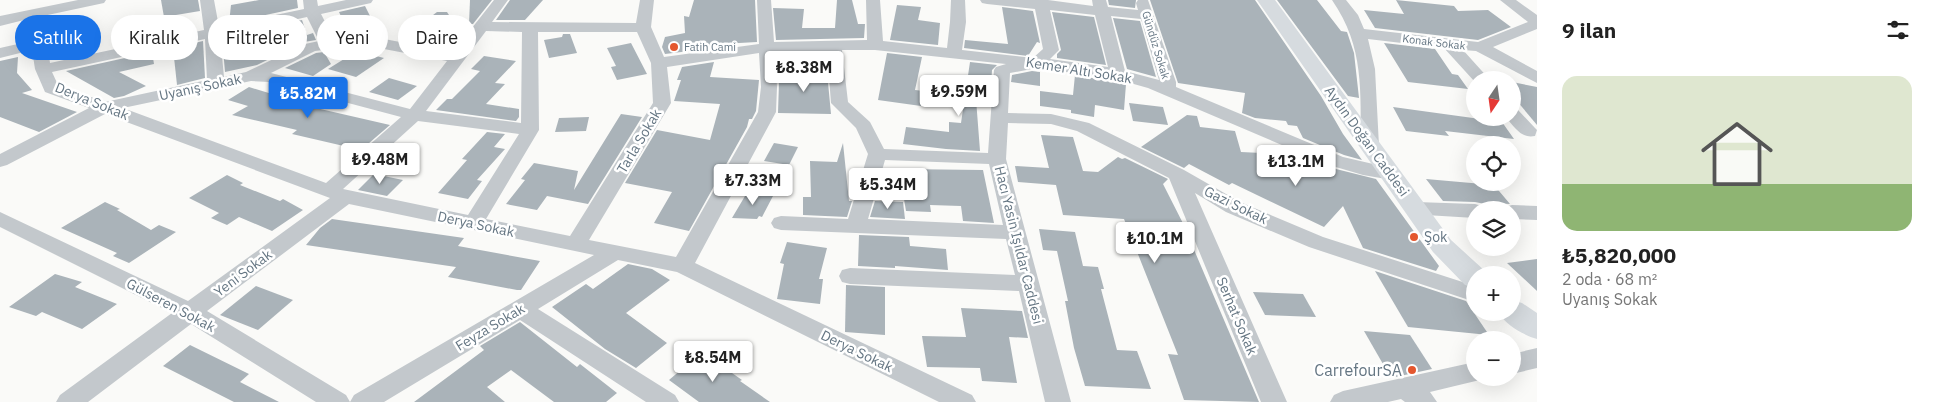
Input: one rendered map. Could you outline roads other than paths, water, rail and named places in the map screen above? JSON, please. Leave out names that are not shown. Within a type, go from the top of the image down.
[{"type":"main road","name":"Aydın Doğan Caddesi","points":[[1266,0],[1442,246],[1466,269]]},
{"type":"main road","points":[[1521,317],[1537,328]]},
{"type":"street","points":[[207,0],[209,15]]},
{"type":"street","points":[[279,15],[311,6],[366,0]]},
{"type":"street","name":"Yeni Sokak","points":[[476,33],[501,0]]},
{"type":"street","points":[[481,26],[530,28],[642,26],[647,0]]},
{"type":"street","points":[[682,266],[768,112],[770,87],[764,0]]},
{"type":"street","points":[[873,0],[875,45]]},
{"type":"street","points":[[954,53],[958,22],[958,0]]},
{"type":"street","points":[[987,0],[1145,7]]},
{"type":"street","points":[[1339,0],[1349,11],[1365,52],[1370,146]]},
{"type":"street","points":[[1506,0],[1537,23]]},
{"type":"street","points":[[0,21],[94,1]]},
{"type":"street","points":[[1036,63],[1051,50],[1042,2]]},
{"type":"street","points":[[1100,5],[1118,74]]},
{"type":"street","points":[[311,6],[317,19]]},
{"type":"street","name":"Gündüz Sokak","points":[[1145,7],[1168,82],[1168,90]]},
{"type":"street","name":"Konak Sokak","points":[[1358,33],[1480,47],[1537,23]]},
{"type":"street","name":"Tarla Sokak","points":[[576,244],[662,103],[659,63],[642,26]]},
{"type":"street","points":[[473,223],[530,130],[530,28]]},
{"type":"street","points":[[43,69],[208,35]]},
{"type":"street","points":[[1449,44],[1474,71]]},
{"type":"street","name":"Kemer Altı Sokak","points":[[659,63],[767,47],[875,45],[1118,74],[1168,90],[1336,160],[1363,169],[1392,174]]},
{"type":"street","points":[[251,76],[311,47],[317,46]]},
{"type":"street","points":[[834,46],[840,103],[864,126],[877,154],[856,226]]},
{"type":"street","points":[[1480,47],[1537,78]]},
{"type":"street","points":[[0,53],[15,50]]},
{"type":"street","name":"Derya Sokak","points":[[42,60],[43,69],[51,88],[337,194],[682,266],[963,402]]},
{"type":"street","points":[[214,60],[216,83]]},
{"type":"street","name":"Yeni Sokak","points":[[69,402],[190,312],[337,194],[414,115],[456,60]]},
{"type":"street","name":"Hacı Yasin Işıldar Caddesi","points":[[1036,63],[1002,70],[998,159],[1058,402]]},
{"type":"street","name":"Uyanış Sokak","points":[[0,161],[105,107],[251,76],[269,77],[414,115],[530,130]]},
{"type":"street","name":"Gazi Sokak","points":[[1000,118],[1052,119],[1083,127],[1177,174],[1233,207],[1316,242],[1466,291]]},
{"type":"street","points":[[1521,124],[1529,132]]},
{"type":"street","points":[[877,154],[998,159]]},
{"type":"street","name":"Serhat Sokak","points":[[1177,174],[1274,402]]},
{"type":"street","points":[[1416,209],[1466,211]]},
{"type":"street","points":[[1521,212],[1537,212]]},
{"type":"street","name":"Gülseren Sokak","points":[[0,219],[190,312],[337,402]]},
{"type":"street","points":[[782,223],[1016,232]]},
{"type":"street","name":"Feyza Sokak","points":[[364,402],[616,252]]},
{"type":"street","points":[[850,276],[1028,283]]},
{"type":"street","points":[[520,309],[666,402]]},
{"type":"street","points":[[1521,362],[1537,358]]},
{"type":"street","points":[[1343,402],[1414,395],[1466,375]]},
{"type":"place","name":"Fatih Cami","points":[[674,47]]},
{"type":"place","name":"Şok","points":[[1414,237]]},
{"type":"place","name":"CarrefourSA","points":[[1412,370]]}]
